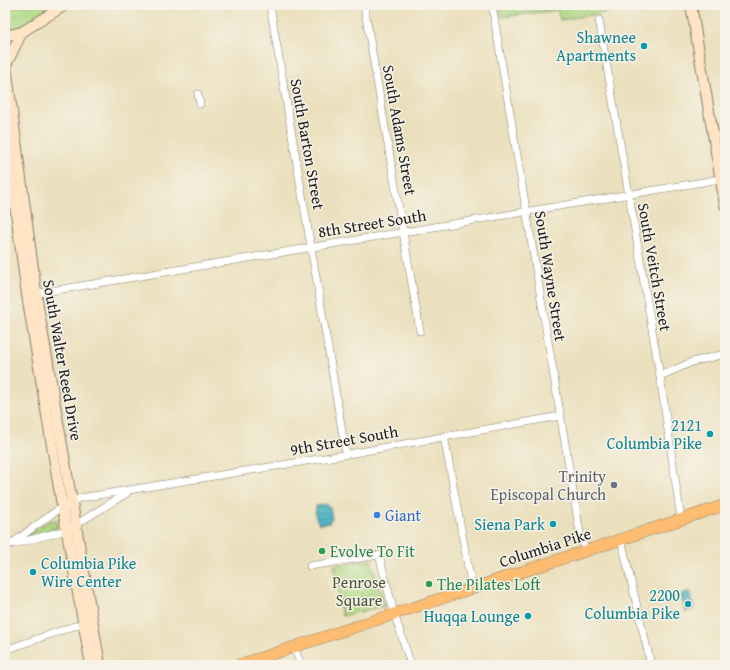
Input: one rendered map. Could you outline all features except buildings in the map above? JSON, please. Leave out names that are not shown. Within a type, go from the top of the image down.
[{"type":"main road","name":"Columbia Pike","points":[[239,665],[725,505]]},
{"type":"street","points":[[5,36],[22,32],[65,5]]},
{"type":"street","name":"South Barton Street","points":[[270,5],[346,454]]},
{"type":"street","name":"South Adams Street","points":[[364,5],[420,331]]},
{"type":"street","name":"South Wayne Street","points":[[492,5],[581,539],[586,550]]},
{"type":"street","points":[[691,5],[725,205]]},
{"type":"street","name":"South Veitch Street","points":[[599,20],[660,376],[681,519]]},
{"type":"street","points":[[6,62],[22,32]]},
{"type":"street","name":"South Walter Reed Drive","points":[[6,62],[10,149],[63,507],[91,665]]},
{"type":"street","points":[[198,94],[200,104]]},
{"type":"street","name":"South Walter Reed Drive","points":[[5,130],[10,149]]},
{"type":"street","name":"8th Street South","points":[[32,294],[721,179]]},
{"type":"street","name":"South Walter Reed Drive","points":[[32,294],[72,502],[100,665]]},
{"type":"street","points":[[660,376],[692,362],[725,354]]},
{"type":"street","name":"9th Street South","points":[[7,546],[63,507],[80,498],[346,454],[560,416]]},
{"type":"street","points":[[444,436],[472,588]]},
{"type":"street","name":"9th Street South","points":[[7,546],[67,530],[132,490]]},
{"type":"street","points":[[621,539],[651,665]]},
{"type":"street","points":[[310,566],[379,555],[394,613],[411,665]]},
{"type":"street","points":[[5,650],[83,623]]},
{"type":"street","points":[[294,647],[301,665]]},
{"type":"green space","points":[[7,5],[59,5],[14,31],[10,28]]},
{"type":"green space","points":[[500,5],[608,5],[609,12],[560,20],[558,10],[502,17]]},
{"type":"green space","points":[[56,520],[57,528],[22,540],[49,521]]},
{"type":"green space","name":"Penrose Square","points":[[371,560],[385,606],[342,616],[334,565]]},
{"type":"water","points":[[327,504],[328,507],[330,507],[332,519],[329,520],[330,523],[319,524],[315,515],[316,506]]},
{"type":"water","points":[[690,592],[694,609],[685,612],[681,594]]},
{"type":"place","name":"Shawnee Apartments","points":[[644,46]]},
{"type":"place","name":"2121 Columbia Pike","points":[[710,434]]},
{"type":"place","name":"Trinity Episcopal Church","points":[[614,485]]},
{"type":"place","name":"Giant","points":[[377,515]]},
{"type":"place","name":"Siena Park","points":[[553,524]]},
{"type":"place","name":"Evolve To Fit","points":[[322,551]]},
{"type":"place","name":"Columbia Pike Wire Center","points":[[33,572]]},
{"type":"place","name":"The Pilates Loft","points":[[429,584]]},
{"type":"place","name":"2200 Columbia Pike","points":[[688,604]]},
{"type":"place","name":"Huqqa Lounge","points":[[528,616]]}]
